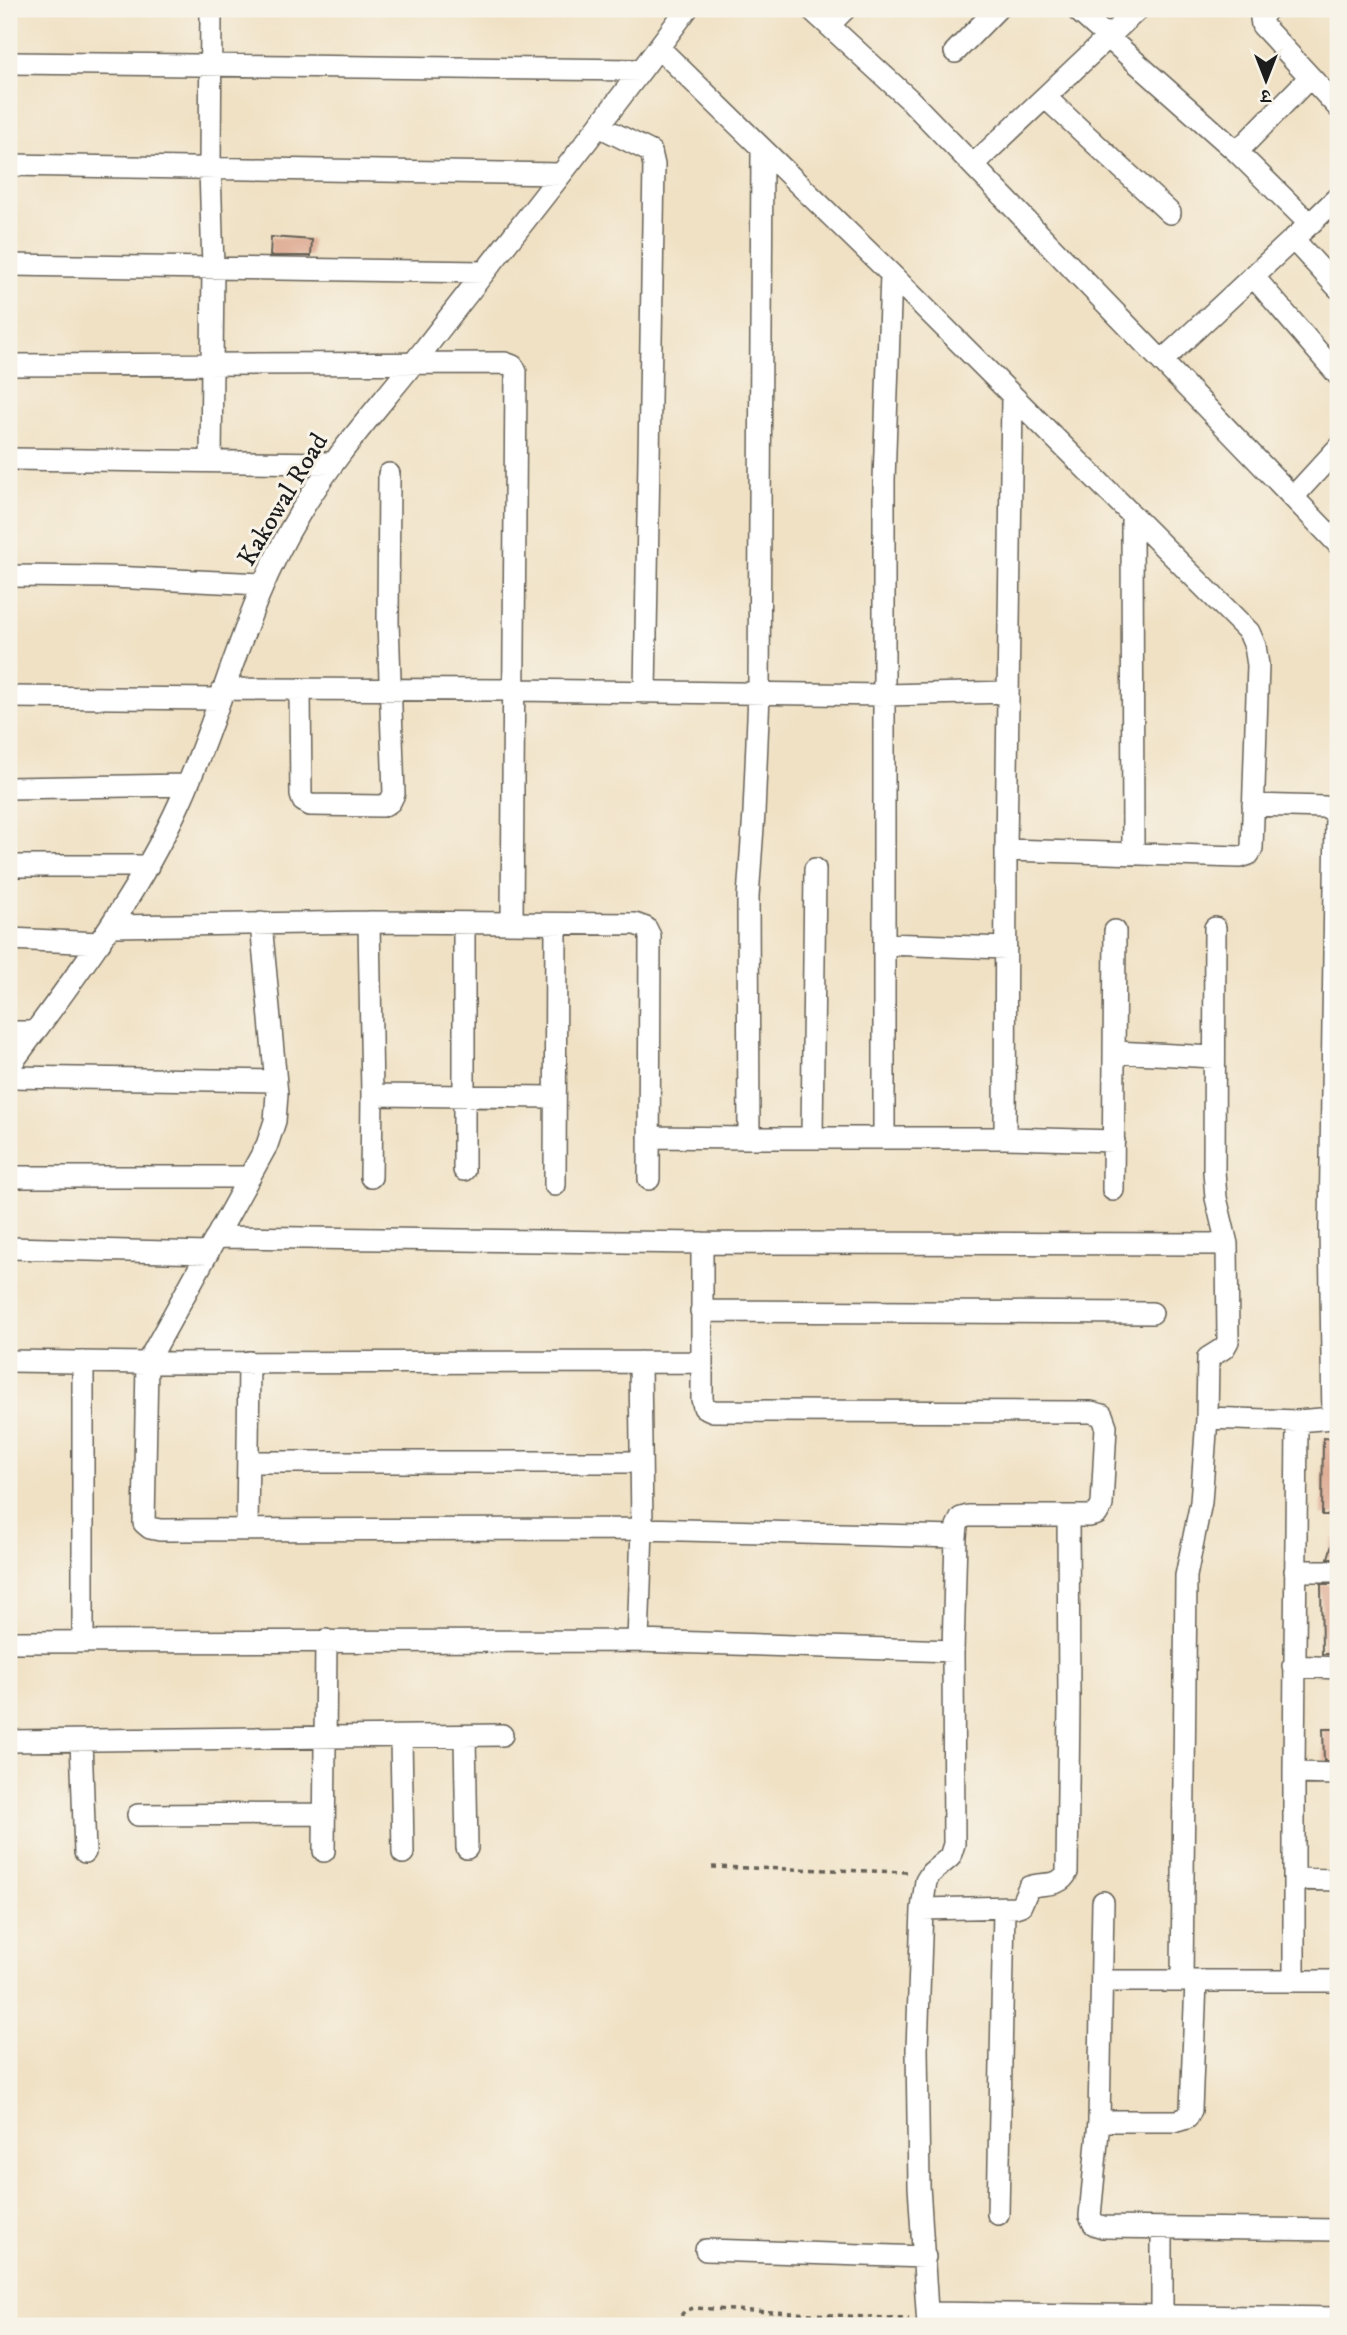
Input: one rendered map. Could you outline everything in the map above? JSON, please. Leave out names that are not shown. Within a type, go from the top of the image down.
[{"type":"street","points":[[211,9],[211,461]]},
{"type":"street","name":"Kakowal Road","points":[[9,1067],[106,934],[148,866],[187,785],[262,584],[282,542],[331,463],[413,364],[687,9]]},
{"type":"street","points":[[811,9],[910,100],[1338,544]]},
{"type":"street","points":[[828,25],[845,9]]},
{"type":"street","points":[[955,52],[997,9]]},
{"type":"street","points":[[1076,9],[1237,152],[1310,224]]},
{"type":"street","points":[[973,165],[1139,9]]},
{"type":"street","points":[[1268,9],[1261,18],[1262,25],[1338,107]]},
{"type":"street","points":[[659,48],[891,274],[1012,398],[1249,632],[1255,646],[1258,665],[1252,848],[1249,854],[1241,857],[1006,850]]},
{"type":"street","points":[[9,63],[641,70]]},
{"type":"street","points":[[1237,152],[1310,77]]},
{"type":"street","points":[[1045,97],[1170,213]]},
{"type":"street","points":[[599,126],[651,152],[654,165],[645,693]]},
{"type":"street","points":[[749,1138],[747,897],[759,694],[762,150]]},
{"type":"street","points":[[9,165],[561,174]]},
{"type":"street","points":[[1163,360],[1338,197]]},
{"type":"street","points":[[1293,239],[1338,288]]},
{"type":"street","points":[[9,265],[484,272]]},
{"type":"street","points":[[884,1138],[884,480],[891,274]]},
{"type":"street","points":[[1253,276],[1338,375]]},
{"type":"street","points":[[9,365],[505,363],[513,366],[516,373],[512,922]]},
{"type":"street","points":[[1005,1138],[1012,398]]},
{"type":"street","points":[[1293,497],[1338,448]]},
{"type":"street","points":[[9,459],[331,463]]},
{"type":"street","points":[[300,689],[303,802],[382,806],[390,802],[394,794],[388,622],[389,474]]},
{"type":"street","points":[[1132,516],[1133,854]]},
{"type":"street","points":[[9,576],[111,577],[262,584]]},
{"type":"street","points":[[9,697],[222,694],[300,689],[886,695],[1008,692]]},
{"type":"street","points":[[9,788],[187,785]]},
{"type":"street","points":[[1207,1418],[1335,1418],[1335,1308],[1331,1228],[1337,918],[1336,818],[1333,810],[1325,807],[1253,805]]},
{"type":"street","points":[[9,866],[148,866]]},
{"type":"street","points":[[812,1138],[815,869]]},
{"type":"street","points":[[369,922],[371,1177]]},
{"type":"street","points":[[9,939],[261,923],[512,922],[635,924],[646,928],[650,936],[649,1179]]},
{"type":"street","points":[[261,923],[277,1094],[275,1121],[267,1145],[147,1363],[144,1523],[150,1528],[160,1530],[642,1529],[956,1537]]},
{"type":"street","points":[[464,923],[464,1170]]},
{"type":"street","points":[[555,1185],[556,924]]},
{"type":"street","points":[[1099,2121],[1177,2121],[1187,2118],[1191,2110],[1186,1576],[1201,1502],[1208,1358],[1224,1348],[1228,1341],[1227,1244],[1216,1198],[1214,1171],[1215,928]]},
{"type":"street","points":[[1113,1190],[1115,931]]},
{"type":"street","points":[[885,944],[1006,948]]},
{"type":"street","points":[[9,1032],[34,1032]]},
{"type":"street","points":[[1115,1052],[1214,1057]]},
{"type":"street","points":[[9,1076],[275,1081]]},
{"type":"street","points":[[372,1095],[555,1097]]},
{"type":"street","points":[[649,1137],[1114,1141]]},
{"type":"street","points":[[9,1177],[250,1177]]},
{"type":"street","points":[[9,1248],[702,1243],[1227,1244]]},
{"type":"street","points":[[702,1243],[702,1399],[705,1407],[713,1411],[1091,1412],[1102,1415],[1106,1426],[1102,1505],[1097,1514],[968,1516],[961,1518],[957,1527],[953,1651],[954,1844],[950,1857],[926,1881],[922,1909],[918,2049],[919,2173],[928,2320],[1162,2322],[1338,2318]]},
{"type":"street","points":[[701,1311],[1152,1313]]},
{"type":"street","points":[[9,1361],[701,1362]]},
{"type":"street","points":[[83,1362],[83,1642]]},
{"type":"street","points":[[247,1530],[249,1362]]},
{"type":"street","points":[[638,1641],[642,1529],[640,1362]]},
{"type":"street","points":[[1294,1982],[1293,1666],[1297,1420]]},
{"type":"street","points":[[248,1462],[641,1462]]},
{"type":"street","points":[[922,1909],[1003,1909],[1021,1905],[1029,1887],[1059,1882],[1067,1872],[1068,1516]]},
{"type":"street","points":[[1295,1571],[1338,1571]]},
{"type":"street","points":[[324,1851],[326,1640]]},
{"type":"street","points":[[9,1642],[638,1641],[953,1651]]},
{"type":"street","points":[[1293,1666],[1338,1668]]},
{"type":"street","points":[[9,1741],[502,1735]]},
{"type":"street","points":[[465,1736],[467,1848]]},
{"type":"street","points":[[401,1737],[403,1853]]},
{"type":"street","points":[[81,1741],[85,1852]]},
{"type":"street","points":[[1294,1773],[1338,1774]]},
{"type":"street","points":[[138,1815],[324,1814]]},
{"type":"street","points":[[1294,1879],[1338,1880]]},
{"type":"street","points":[[1103,1902],[1099,2121],[1090,2216],[1094,2224],[1103,2227],[1338,2230]]},
{"type":"street","points":[[998,2214],[1003,1909]]},
{"type":"street","points":[[1103,1981],[1338,1981]]},
{"type":"street","points":[[1162,2228],[1162,2322]]},
{"type":"street","points":[[706,2250],[925,2257]]},
{"type":"path","points":[[712,1867],[932,1873]]},
{"type":"path","points":[[682,2326],[682,2314],[694,2308],[928,2320]]},
{"type":"building","points":[[271,237],[312,240],[311,256],[270,256]]},
{"type":"building","points":[[1323,1438],[1338,1439],[1338,1515],[1322,1515]]},
{"type":"building","points":[[1334,1538],[1338,1539],[1338,1558],[1328,1558]]},
{"type":"building","points":[[1321,1584],[1338,1584],[1338,1654],[1322,1654]]},
{"type":"building","points":[[1323,1729],[1338,1729],[1338,1761],[1324,1761]]}]
